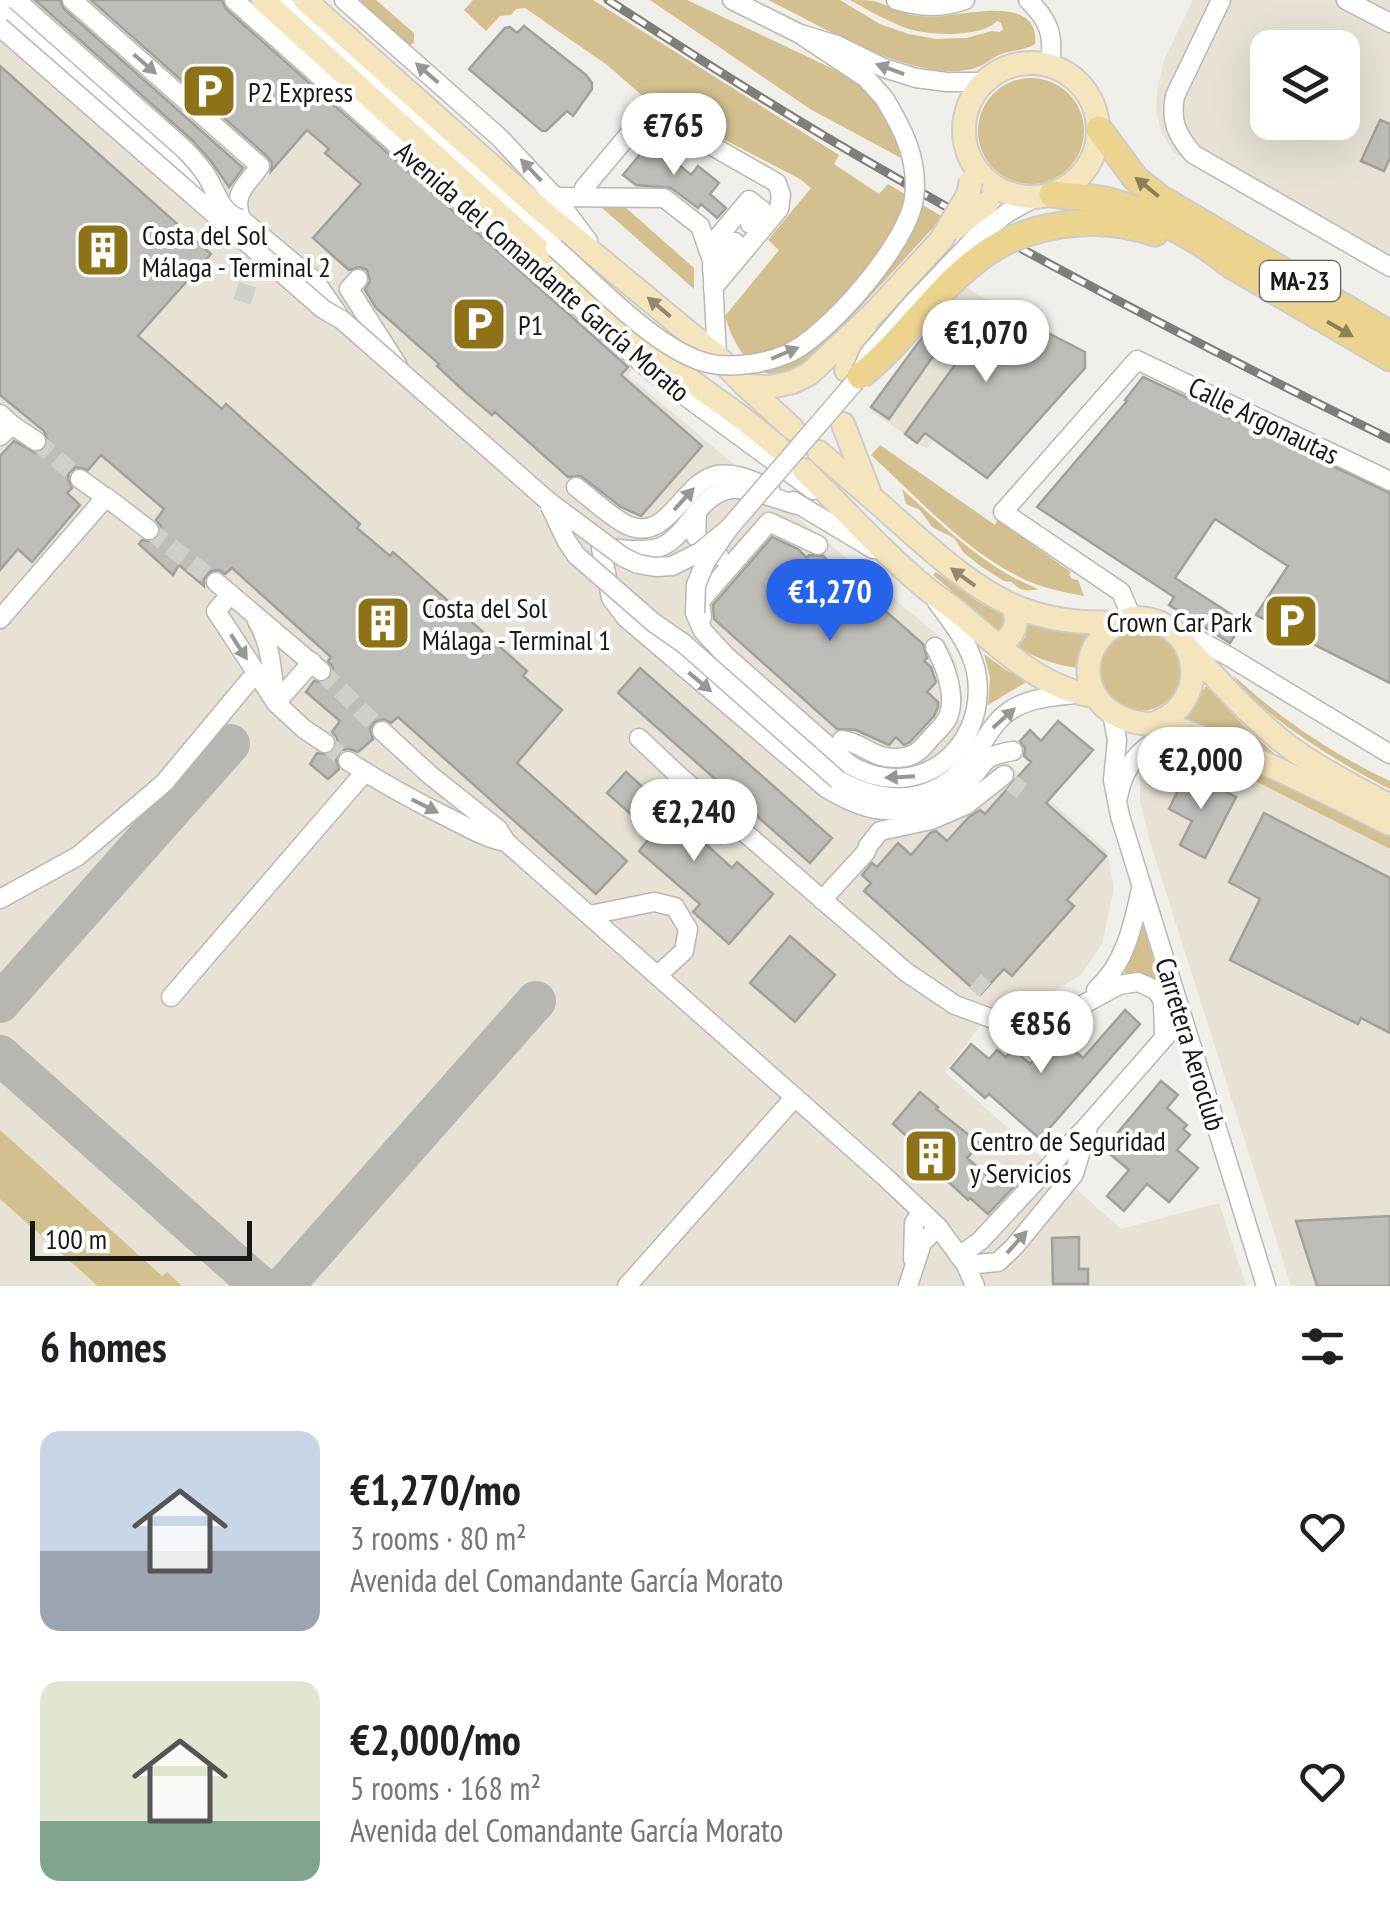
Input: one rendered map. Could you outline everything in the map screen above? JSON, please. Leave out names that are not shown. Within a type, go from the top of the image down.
[{"type":"highway","name":"MA-23","points":[[1099,129],[1135,178],[1160,198],[1390,334]]},
{"type":"highway","name":"MA-23","points":[[1044,196],[1101,200],[1154,220],[1390,358]]},
{"type":"highway","points":[[853,373],[879,361],[958,274],[981,256],[1004,242],[1037,230],[1076,222],[1132,226],[1229,264]]},
{"type":"main road","name":"Avenida del Comandante García Morato","points":[[262,0],[656,356],[741,417],[785,438],[746,386],[717,356],[542,211],[305,0]]},
{"type":"main road","points":[[746,386],[794,382],[809,374],[877,310],[941,240],[968,195],[973,174],[964,132],[966,114],[973,96],[985,82],[1004,69],[1027,63],[1069,74],[1085,89],[1095,108],[1099,129],[1096,150],[1086,170],[1071,185],[1044,196],[999,202],[941,240]]},
{"type":"main road","points":[[973,174],[988,182],[999,202]]},
{"type":"main road","points":[[853,373],[877,310]]},
{"type":"main road","points":[[843,424],[872,498]]},
{"type":"main road","name":"Avenida del Comandante García Morato","points":[[1094,701],[1029,669],[928,590],[864,529],[811,461],[872,498],[947,566],[1013,606],[1070,622],[1126,620]]},
{"type":"main road","points":[[997,645],[1005,642],[1015,628],[1013,606]]},
{"type":"main road","points":[[1390,806],[1294,750],[1238,700],[1201,678],[1193,670],[1183,641],[1158,620],[1126,620],[1104,632],[1093,648],[1088,676],[1094,701],[1131,721],[1182,730],[1221,744],[1390,824]]},
{"type":"main road","points":[[1154,723],[1172,712],[1201,678]]},
{"type":"street","points":[[16,0],[184,149],[204,172],[224,208],[315,280],[342,320]]},
{"type":"street","points":[[72,0],[260,166],[238,198],[241,219]]},
{"type":"street","name":"Avenida del Comandante García Morato","points":[[234,0],[651,371],[864,529]]},
{"type":"street","name":"Avenida del Comandante García Morato","points":[[275,0],[298,15],[662,343],[713,364],[744,364],[788,353],[811,339],[893,248],[909,220],[914,200],[914,159],[901,125],[866,78],[800,34]]},
{"type":"street","name":"Avenida del Comandante García Morato","points":[[344,0],[500,138],[556,196],[601,259]]},
{"type":"street","points":[[732,0],[800,34],[836,45],[884,68],[916,78],[985,82]]},
{"type":"street","points":[[896,0],[919,6],[950,6],[965,0]]},
{"type":"street","points":[[1028,0],[1042,13],[1051,32],[1050,66]]},
{"type":"street","points":[[1221,0],[1175,96],[1172,109],[1179,137],[1193,154],[1390,267]]},
{"type":"street","points":[[1346,0],[1390,24]]},
{"type":"street","points":[[0,6],[243,223],[289,284],[400,382],[601,548],[662,547],[696,520],[708,499],[736,488],[801,506]]},
{"type":"street","points":[[0,28],[548,501],[624,558],[655,567],[672,566],[688,560],[728,528]]},
{"type":"street","points":[[584,188],[640,120],[656,114],[777,183],[781,195],[779,209],[713,278]]},
{"type":"street","points":[[556,196],[664,198],[700,226],[713,278],[717,356]]},
{"type":"street","points":[[708,249],[749,200],[762,210],[750,224]]},
{"type":"street","points":[[928,590],[959,632],[972,659],[977,702],[962,742],[950,756],[924,774],[904,780],[868,775],[850,765],[726,656],[703,631],[696,613],[696,586],[706,561],[728,528],[853,373],[977,236],[999,202]]},
{"type":"street","points":[[713,278],[734,242]]},
{"type":"street","points":[[358,279],[350,289],[401,372]]},
{"type":"street","name":"Calle Argonautas","points":[[1126,620],[1121,592],[1003,512],[1137,360],[1390,481]]},
{"type":"street","points":[[4,425],[36,440]]},
{"type":"street","points":[[576,487],[628,525],[647,529],[664,522],[696,486],[716,475],[739,475],[783,494],[900,565]]},
{"type":"street","points":[[80,479],[101,494]]},
{"type":"street","points":[[0,619],[106,497],[148,530]]},
{"type":"street","points":[[548,501],[576,554],[838,780],[862,793],[908,798],[931,790],[969,762],[996,723],[1023,703],[1094,701]]},
{"type":"street","points":[[696,520],[731,566]]},
{"type":"street","points":[[702,617],[700,601],[769,522],[818,545]]},
{"type":"street","points":[[666,543],[691,542],[731,566]]},
{"type":"street","points":[[601,548],[611,598],[626,618],[826,788],[848,802],[870,809],[910,811],[954,792],[987,757],[1006,752],[1008,779],[966,805],[931,820],[880,831],[868,846],[857,845],[818,896]]},
{"type":"street","points":[[276,703],[317,666],[224,588],[216,611],[276,703],[324,743]]},
{"type":"street","points":[[248,608],[261,626],[271,660],[276,703]]},
{"type":"street","points":[[271,660],[279,634]]},
{"type":"street","points":[[1183,641],[1195,638],[1390,754]]},
{"type":"street","points":[[842,740],[856,742],[874,756],[911,757],[920,752],[948,717],[950,704],[948,677],[935,647]]},
{"type":"street","points":[[1201,678],[1228,662],[1238,662]]},
{"type":"street","points":[[0,900],[78,856],[164,783],[249,681]]},
{"type":"street","name":"Carretera Aeroclub","points":[[1094,701],[1117,740],[1113,766],[1117,802],[1266,1286]]},
{"type":"street","name":"Carretera Aeroclub","points":[[1117,802],[1131,753],[1154,723]]},
{"type":"street","name":"Carretera Aeroclub","points":[[1121,780],[1148,743],[1182,730]]},
{"type":"street","points":[[382,732],[498,830],[506,842],[922,1212],[963,1261],[975,1286]]},
{"type":"street","points":[[639,738],[906,972],[956,1005],[996,1020],[1033,1023],[1073,1010],[1119,984],[1138,982],[1156,990],[1163,1001],[1164,1038]]},
{"type":"street","points":[[348,761],[491,839],[506,842]]},
{"type":"street","points":[[171,997],[365,772]]},
{"type":"street","points":[[1073,1010],[1108,979],[1130,939],[1142,888]]},
{"type":"street","points":[[590,915],[654,902],[675,907],[688,929],[684,951],[658,975]]},
{"type":"street","points":[[963,1261],[1182,1017]]},
{"type":"street","points":[[628,1286],[794,1097]]},
{"type":"street","points":[[963,1261],[998,1262],[1014,1246],[1074,1174],[1088,1124]]},
{"type":"street","points":[[914,1264],[914,1222],[922,1212]]},
{"type":"street","points":[[908,1286],[922,1242],[938,1227]]},
{"type":"shaded area","points":[[0,0],[250,0],[643,355],[628,375],[946,642],[957,664],[962,695],[959,719],[1107,851],[1114,889],[1102,944],[1081,975],[1043,997],[995,1007],[945,1072],[1121,1229],[1219,1203],[1246,1286],[0,1286]]},
{"type":"shaded area","points":[[356,0],[376,0],[414,33],[414,43],[408,46]]},
{"type":"shaded area","points":[[473,0],[593,0],[839,155],[834,164],[879,194],[888,184],[943,217],[812,360],[783,375],[761,371],[738,347],[725,316],[779,250],[768,240],[811,188],[646,99],[607,65],[525,8],[500,16],[486,31],[464,10]]},
{"type":"shaded area","points":[[650,0],[687,0],[844,74],[882,110],[901,158],[810,109]]},
{"type":"shaded area","points":[[768,0],[840,0],[880,24],[936,39],[966,38],[1003,29],[997,21],[967,33],[916,31],[850,0],[874,1],[923,16],[1007,12],[1028,20],[1035,44],[999,55],[978,67],[955,71],[928,69],[871,51]]},
{"type":"shaded area","points":[[1193,0],[1390,0],[1390,278],[1173,152],[1161,131],[1157,90],[1164,60]]},
{"type":"shaded area","points":[[1031,78],[1051,82],[1069,93],[1080,111],[1084,131],[1080,151],[1069,169],[1051,180],[1031,184],[1011,180],[993,169],[982,151],[978,131],[982,111],[993,93],[1011,82]]},
{"type":"shaded area","points":[[600,206],[625,207],[694,268],[694,289]]},
{"type":"shaded area","points":[[960,284],[1085,352],[1085,368],[987,478],[934,440],[927,449],[869,410]]},
{"type":"shaded area","points":[[880,445],[1071,572],[1069,575],[1078,580],[1084,596],[1015,575],[970,546],[871,455]]},
{"type":"shaded area","points":[[902,489],[983,558],[1038,589],[1021,589],[982,567],[964,553],[954,538],[932,527],[920,510],[906,504]]},
{"type":"shaded area","points":[[936,572],[1010,619],[1000,633],[933,575]]},
{"type":"shaded area","points":[[1027,624],[1088,634],[1078,668],[1047,661],[1018,647],[1026,636]]},
{"type":"shaded area","points":[[1140,629],[1156,632],[1169,641],[1178,654],[1178,686],[1169,699],[1156,708],[1140,711],[1124,708],[1111,699],[1102,686],[1099,670],[1102,654],[1111,641],[1124,632]]},
{"type":"shaded area","points":[[984,654],[1028,681],[988,705],[990,678]]},
{"type":"shaded area","points":[[1233,675],[1307,734],[1390,781],[1390,789],[1282,723]]},
{"type":"shaded area","points":[[1206,686],[1245,727],[1275,754],[1182,717]]},
{"type":"shaded area","points":[[1181,744],[1390,849],[1390,1286],[1291,1286],[1140,802],[1140,769],[1158,749]]},
{"type":"shaded area","points":[[1182,744],[1196,744],[1302,791],[1390,836],[1390,849]]},
{"type":"shaded area","points":[[1143,925],[1161,984],[1141,973],[1124,973]]},
{"type":"shaded area","points":[[0,1130],[162,1276],[167,1272],[182,1286],[98,1286],[0,1199]]},
{"type":"building","points":[[35,0],[60,0],[64,9],[243,168],[229,187],[192,140]]},
{"type":"building","name":"P1","points":[[91,0],[222,0],[226,9],[628,367],[621,375],[702,446],[641,516],[621,507],[581,476],[568,477],[495,412],[492,415],[465,392],[376,308],[365,290],[370,281],[367,270],[349,270],[313,238],[361,184],[325,153],[329,149],[307,130],[271,171],[268,157]]},
{"type":"building","points":[[524,26],[592,83],[573,116],[567,111],[546,131],[469,69],[505,28],[517,33]]},
{"type":"building","name":"Costa del Sol Málaga - Terminal 1","points":[[0,66],[211,254],[138,336],[222,409],[226,404],[360,524],[357,528],[390,556],[393,552],[527,671],[523,676],[562,710],[517,763],[627,861],[596,894],[398,717],[391,723],[384,719],[374,722],[370,729],[373,739],[358,752],[341,750],[336,759],[339,769],[328,779],[310,764],[317,753],[330,755],[337,745],[332,732],[340,721],[306,692],[314,681],[324,683],[331,678],[331,657],[232,568],[225,574],[211,571],[204,586],[179,565],[173,575],[139,544],[159,537],[161,526],[156,520],[164,509],[101,455],[88,470],[76,467],[69,473],[72,488],[67,493],[80,505],[32,562],[18,549],[0,570],[0,456],[14,441],[36,453],[46,449],[48,441],[44,431],[0,395]]},
{"type":"building","points":[[1380,120],[1390,124],[1390,158],[1384,171],[1361,161]]},
{"type":"building","points":[[651,141],[691,175],[698,166],[719,183],[710,194],[726,208],[717,218],[671,188],[636,185],[623,175]]},
{"type":"building","points":[[953,303],[980,322],[993,304],[1017,321],[1019,318],[1085,352],[1085,368],[987,478],[925,433],[917,443],[905,434],[967,348],[948,335],[889,419],[871,407]]},
{"type":"building","points":[[1143,377],[1390,493],[1390,683],[1256,615],[1288,566],[1215,519],[1175,578],[1243,622],[1230,643],[1169,605],[1174,597],[1037,507]]},
{"type":"building","points":[[772,537],[798,549],[807,558],[823,556],[923,644],[927,658],[924,661],[931,667],[936,682],[927,692],[938,707],[910,742],[904,745],[896,737],[889,745],[856,730],[837,729],[714,619],[713,605]]},
{"type":"building","points":[[640,668],[832,838],[810,863],[618,693]]},
{"type":"building","points":[[1058,721],[1093,750],[1046,803],[1106,856],[1067,900],[1074,906],[1012,976],[1004,969],[980,995],[864,891],[871,883],[862,875],[872,863],[877,867],[898,843],[911,855],[930,833],[936,831],[947,841],[969,817],[980,810],[985,814],[1031,762],[1024,756],[1025,748],[1020,741],[1030,730],[1041,741]]},
{"type":"building","points":[[626,772],[732,868],[737,862],[773,894],[729,944],[693,912],[700,904],[639,851],[653,834],[607,793]]},
{"type":"building","points":[[1187,772],[1236,797],[1205,858],[1180,845],[1192,821],[1169,809]]},
{"type":"building","points":[[1264,813],[1390,878],[1390,1033],[1361,1018],[1358,1024],[1230,960],[1260,899],[1229,882]]},
{"type":"building","points":[[790,936],[835,975],[795,1022],[750,983]]},
{"type":"building","points":[[1125,1010],[1140,1024],[1040,1139],[989,1094],[985,1098],[951,1068],[971,1044],[989,1059],[997,1050],[1006,1057],[1013,1049],[1030,1064],[1044,1047],[1052,1055],[1064,1042],[1083,1058]]},
{"type":"building","points":[[1161,1081],[1178,1095],[1167,1108],[1187,1125],[1183,1129],[1190,1135],[1177,1150],[1198,1168],[1169,1202],[1147,1184],[1124,1211],[1107,1196],[1129,1170],[1104,1149]]},
{"type":"building","name":"Centro de Seguridad y Servicios","points":[[920,1092],[980,1144],[967,1158],[992,1180],[1003,1167],[1019,1181],[988,1214],[908,1149],[913,1142],[893,1124]]},
{"type":"building","points":[[1390,1216],[1390,1286],[1317,1286],[1296,1221]]},
{"type":"building","points":[[1079,1237],[1079,1269],[1088,1269],[1088,1284],[1053,1284],[1052,1238]]},
{"type":"taxiway","points":[[0,1003],[230,744]]},
{"type":"taxiway","points":[[284,1286],[536,1001]]},
{"type":"taxiway","points":[[0,1055],[260,1286]]},
{"type":"tunnel","points":[[242,302],[249,280],[244,233]]},
{"type":"tunnel","points":[[36,441],[80,479]]},
{"type":"tunnel","points":[[149,530],[216,582]]},
{"type":"tunnel","points":[[321,671],[382,731]]},
{"type":"tunnel","points":[[325,743],[348,761]]},
{"type":"tunnel","points":[[1012,783],[1022,791]]},
{"type":"tunnel","points":[[975,981],[985,990]]},
{"type":"railway","points":[[608,0],[780,109],[948,208],[1135,310],[1390,439]]},
{"type":"place","name":"P2 Express","points":[[209,91]]},
{"type":"place","name":"Costa del Sol Málaga - Terminal 2","points":[[103,250]]},
{"type":"place","name":"P1","points":[[479,324]]},
{"type":"place","name":"Crown Car Park","points":[[1291,621]]},
{"type":"place","name":"Costa del Sol Málaga - Terminal 1","points":[[383,623]]},
{"type":"place","name":"Centro de Seguridad y Servicios","points":[[931,1156]]}]
